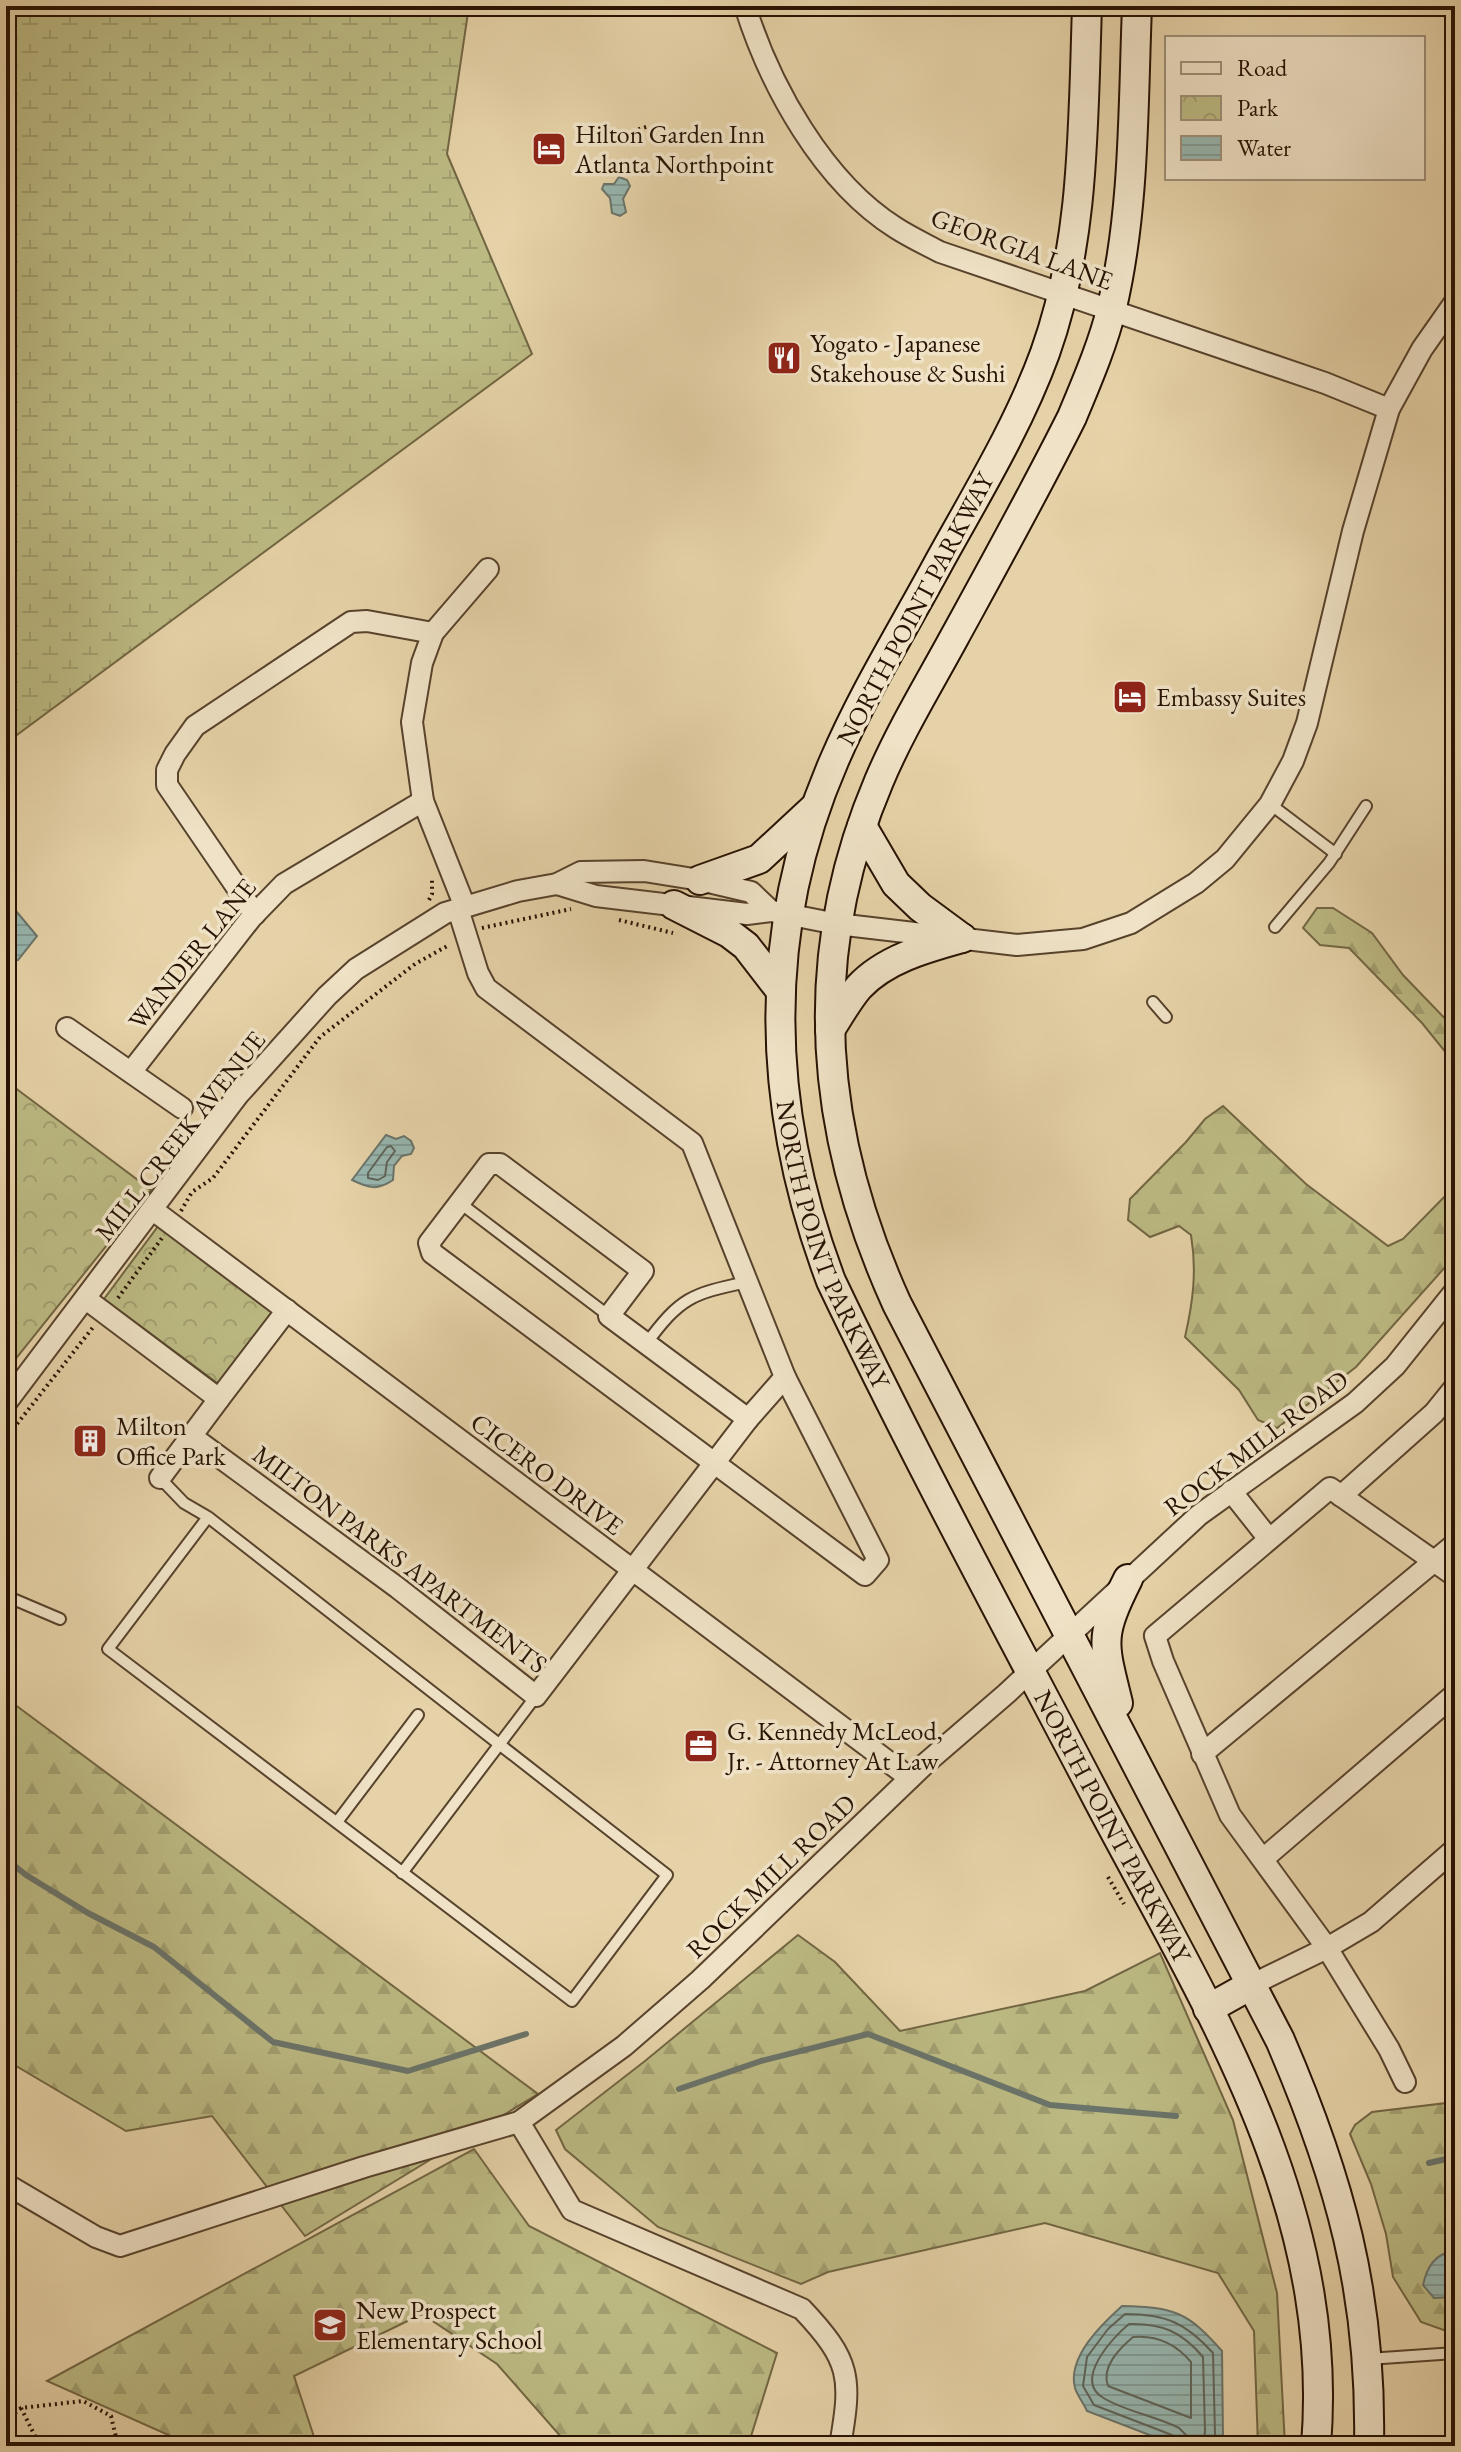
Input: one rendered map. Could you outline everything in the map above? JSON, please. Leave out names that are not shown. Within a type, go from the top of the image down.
[{"type":"street","name":"GEORGIA LANE","points":[[745,6],[768,71],[795,120],[831,167],[894,228],[940,252],[1325,383],[1389,409]]},
{"type":"street","name":"NORTH POINT PARKWAY","points":[[1087,6],[1078,210],[1064,292],[1045,354],[1017,417],[853,721],[817,805],[780,912],[781,1048],[787,1122],[803,1200],[845,1311],[1208,2009],[1267,2134],[1299,2235],[1307,2275],[1316,2351],[1319,2410],[1316,2446]]},
{"type":"street","name":"NORTH POINT PARKWAY","points":[[1137,6],[1126,226],[1111,309],[1072,417],[894,749],[862,826],[837,924],[830,976],[835,1107],[856,1202],[878,1262],[931,1373],[1070,1633],[1301,2087],[1333,2175],[1355,2263],[1366,2359],[1369,2446]]},
{"type":"street","points":[[780,912],[837,924],[1017,945],[1083,939],[1131,923],[1176,897],[1225,859],[1270,804],[1293,761],[1307,723],[1353,531],[1389,409],[1422,349],[1455,302]]},
{"type":"street","points":[[488,569],[433,633],[422,663],[412,722],[423,801],[461,908],[478,973],[486,988],[692,1143],[785,1377],[878,1560],[865,1575],[432,1253],[429,1243],[489,1164],[500,1164],[643,1271],[609,1316],[748,1419]]},
{"type":"street","points":[[255,914],[167,785],[167,770],[175,754],[195,726],[351,622],[367,621],[433,633]]},
{"type":"street","name":"WANDER LANE","points":[[131,1072],[255,914],[284,884],[423,801]]},
{"type":"street","points":[[700,880],[759,859],[817,805]]},
{"type":"street","points":[[862,826],[896,884],[920,907],[962,938]]},
{"type":"street","name":"MILL CREEK AVENUE","points":[[6,1403],[238,1095],[327,996],[356,969],[445,913],[518,891],[557,884],[581,872],[644,871],[700,880],[751,892],[780,912]]},
{"type":"street","name":"MILL CREEK AVENUE","points":[[557,884],[596,896],[747,914],[780,912]]},
{"type":"street","points":[[674,905],[729,933],[746,946],[780,990]]},
{"type":"street","points":[[830,1030],[859,988],[876,973],[916,951],[962,938]]},
{"type":"street","points":[[67,1028],[182,1108]]},
{"type":"street","name":"CICERO DRIVE","points":[[153,1210],[910,1778]]},
{"type":"street","name":"ROCK MILL ROAD","points":[[6,2184],[96,2237],[120,2246],[364,2167],[519,2122],[624,2046],[689,1990],[910,1778],[1199,1515],[1355,1403],[1395,1366],[1455,1291]]},
{"type":"street","points":[[86,1299],[219,1399]]},
{"type":"street","points":[[160,1478],[287,1310]]},
{"type":"street","name":"MILTON PARKS APARTMENTS","points":[[191,1436],[398,1588],[536,1696],[748,1419],[785,1377]]},
{"type":"street","points":[[1341,1496],[1434,1413],[1455,1387]]},
{"type":"street","points":[[1405,2082],[1389,2049],[1327,1948],[1230,1815],[1155,1636],[1330,1488],[1455,1576]]},
{"type":"street","points":[[1231,1491],[1269,1539]]},
{"type":"street","points":[[1202,1754],[1455,1544]]},
{"type":"street","points":[[1128,1579],[1109,1617],[1105,1635],[1106,1655],[1128,1747]]},
{"type":"street","points":[[1263,1859],[1455,1694]]},
{"type":"street","points":[[1208,2009],[1371,1922],[1455,1849]]},
{"type":"street","points":[[519,2122],[572,2210],[802,2309],[830,2339],[841,2360],[849,2398],[840,2446]]},
{"type":"lane","points":[[1270,804],[1336,854]]},
{"type":"lane","points":[[1275,927],[1336,854],[1366,806]]},
{"type":"lane","points":[[1153,1002],[1166,1017]]},
{"type":"lane","points":[[460,1203],[609,1316]]},
{"type":"lane","points":[[646,1344],[682,1302],[702,1292],[747,1282]]},
{"type":"lane","points":[[160,1478],[184,1503],[208,1517],[667,1875],[572,2001],[108,1649],[208,1517]]},
{"type":"lane","points":[[6,1596],[60,1619]]},
{"type":"lane","points":[[402,1873],[536,1696]]},
{"type":"lane","points":[[337,1822],[418,1715]]},
{"type":"lane","points":[[1366,2359],[1455,2353]]},
{"type":"path","points":[[627,133],[649,126]]},
{"type":"path","points":[[6,1438],[172,1225],[192,1192],[213,1178],[320,1037],[415,964],[466,935],[486,927],[571,909]]},
{"type":"path","points":[[614,919],[687,936]]},
{"type":"path","points":[[1108,1877],[1124,1904]]},
{"type":"path","points":[[6,2421],[21,2408],[83,2401],[111,2416],[118,2446]]},
{"type":"path","points":[[21,2408],[36,2438]]},
{"type":"green space","points":[[6,6],[469,6],[447,154],[532,354],[6,743]]},
{"type":"green space","points":[[1317,908],[1333,908],[1372,933],[1403,975],[1455,1029],[1455,1064],[1422,1023],[1349,948],[1320,945],[1303,928]]},
{"type":"green space","points":[[6,1081],[151,1190],[6,1371]]},
{"type":"green space","points":[[1223,1106],[1306,1184],[1388,1246],[1403,1239],[1455,1186],[1455,1256],[1356,1367],[1277,1428],[1258,1420],[1239,1390],[1185,1337],[1193,1286],[1191,1235],[1179,1226],[1150,1237],[1128,1220],[1130,1199],[1205,1119]]},
{"type":"green space","points":[[159,1225],[275,1311],[220,1385],[104,1299]]},
{"type":"green space","points":[[6,1698],[538,2094],[305,2236],[212,2116],[126,2131],[6,2060]]},
{"type":"green space","points":[[798,1935],[835,1962],[900,2031],[1085,1991],[1160,1953],[1233,2120],[1277,2293],[1285,2446],[1258,2446],[1254,2331],[1218,2273],[1045,2223],[828,2272],[801,2284],[658,2227],[565,2149],[556,2130]]},
{"type":"green space","points":[[1455,2102],[1455,2334],[1421,2322],[1393,2277],[1386,2234],[1371,2184],[1350,2134],[1355,2125],[1372,2112]]},
{"type":"green space","points":[[474,2149],[529,2226],[777,2353],[748,2446],[569,2446],[497,2364],[422,2314],[294,2376],[317,2446],[193,2446],[47,2381]]},
{"type":"water","points":[[619,177],[627,180],[630,186],[623,199],[626,212],[620,216],[612,213],[610,198],[602,189],[604,184],[614,184]]},
{"type":"water","points":[[6,899],[37,936],[18,960],[6,962]]},
{"type":"water","points":[[386,1135],[396,1139],[404,1136],[414,1148],[411,1154],[402,1156],[394,1166],[393,1180],[373,1187],[352,1180]]},
{"type":"water","points":[[1455,2251],[1455,2297],[1434,2298],[1423,2285],[1427,2272],[1437,2258]]},
{"type":"water","points":[[1122,2306],[1155,2308],[1179,2314],[1199,2328],[1222,2351],[1223,2437],[1218,2446],[1178,2446],[1087,2411],[1075,2388],[1076,2365],[1088,2342]]},
{"type":"waterway","points":[[6,1859],[88,1913],[154,1947],[273,2042],[408,2071],[526,2034]]},
{"type":"waterway","points":[[679,2089],[761,2061],[868,2034],[1050,2105],[1176,2116]]},
{"type":"waterway","points":[[1429,2163],[1455,2157]]},
{"type":"place","name":"Hilton Garden Inn Atlanta Northpoint","points":[[549,149]]},
{"type":"place","name":"Yogato - Japanese Stakehouse & Sushi","points":[[784,358]]},
{"type":"place","name":"Embassy Suites","points":[[1130,697]]},
{"type":"place","name":"Milton Office Park","points":[[90,1441]]},
{"type":"place","name":"G. Kennedy McLeod, Jr. - Attorney At Law","points":[[701,1746]]},
{"type":"place","name":"New Prospect Elementary School","points":[[330,2325]]}]
